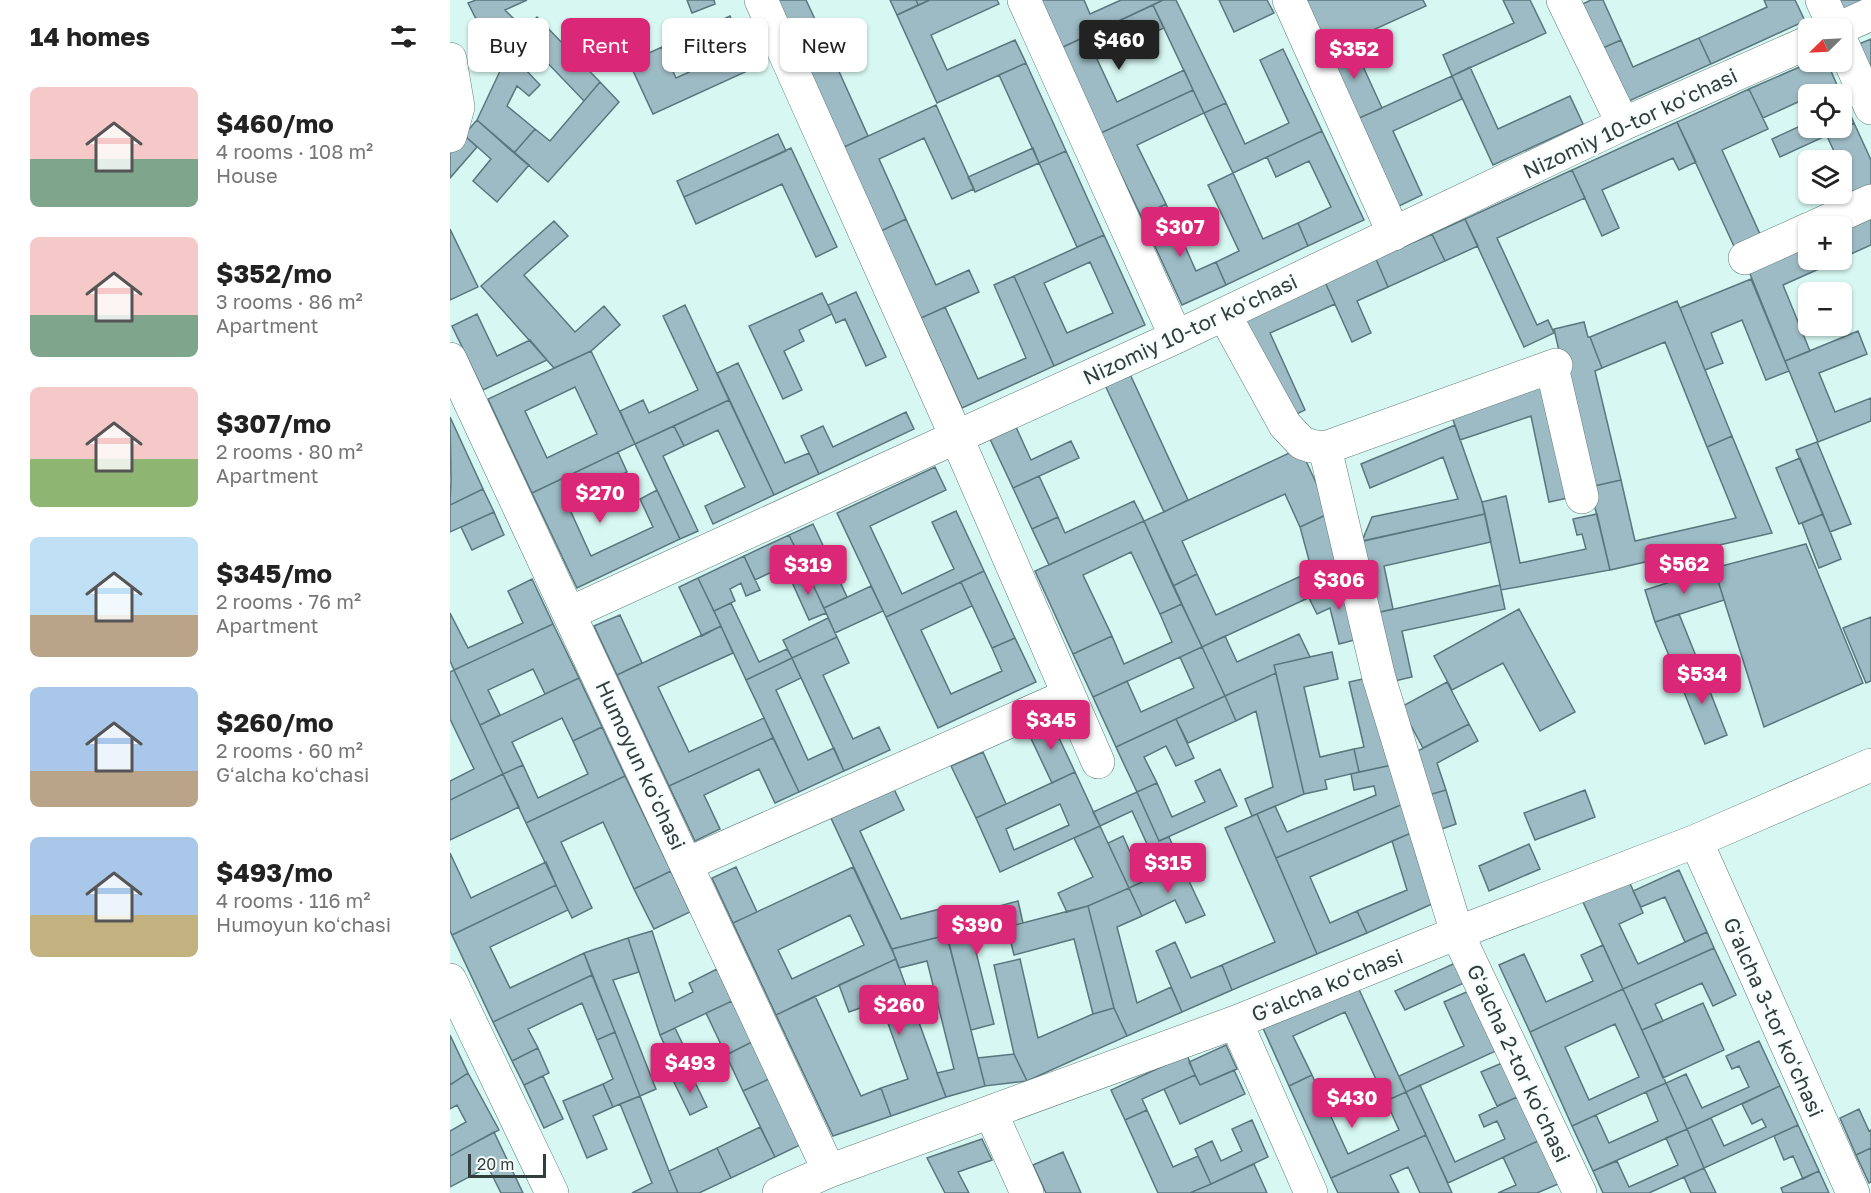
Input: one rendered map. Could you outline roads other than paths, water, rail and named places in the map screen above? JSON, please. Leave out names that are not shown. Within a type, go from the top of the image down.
[{"type":"street","points":[[761,0],[956,436],[1098,762]]},
{"type":"street","points":[[1024,0],[1176,337]]},
{"type":"street","points":[[1289,0],[1394,234]]},
{"type":"street","points":[[1563,0],[1623,124]]},
{"type":"street","points":[[1822,0],[1830,18]]},
{"type":"street","points":[[1852,23],[1871,14]]},
{"type":"street","name":"Nizomiy 10-tor koʻchasi","points":[[570,613],[1176,337],[1623,124],[1798,47]]},
{"type":"street","points":[[450,58],[458,107],[450,136]]},
{"type":"street","points":[[1852,65],[1871,108]]},
{"type":"street","points":[[1837,216],[1871,201]]},
{"type":"street","points":[[1745,258],[1798,235]]},
{"type":"street","points":[[1224,314],[1285,425],[1302,443],[1311,446],[1325,447],[1554,366],[1582,497]]},
{"type":"street","name":"Humoyun koʻchasi","points":[[450,359],[829,1171]]},
{"type":"street","name":"Gʻalcha 2-tor koʻchasi","points":[[1325,447],[1379,678],[1457,933],[1580,1193]]},
{"type":"street","points":[[687,864],[1069,695]]},
{"type":"street","name":"Gʻalcha koʻchasi","points":[[778,1193],[829,1171],[1236,1022],[1457,933],[1696,841],[1871,765]]},
{"type":"street","name":"Gʻalcha 3-tor koʻchasi","points":[[1696,841],[1853,1193]]},
{"type":"street","points":[[450,980],[552,1193]]},
{"type":"street","points":[[1236,1022],[1311,1193]]},
{"type":"street","points":[[991,1113],[1027,1193]]}]
